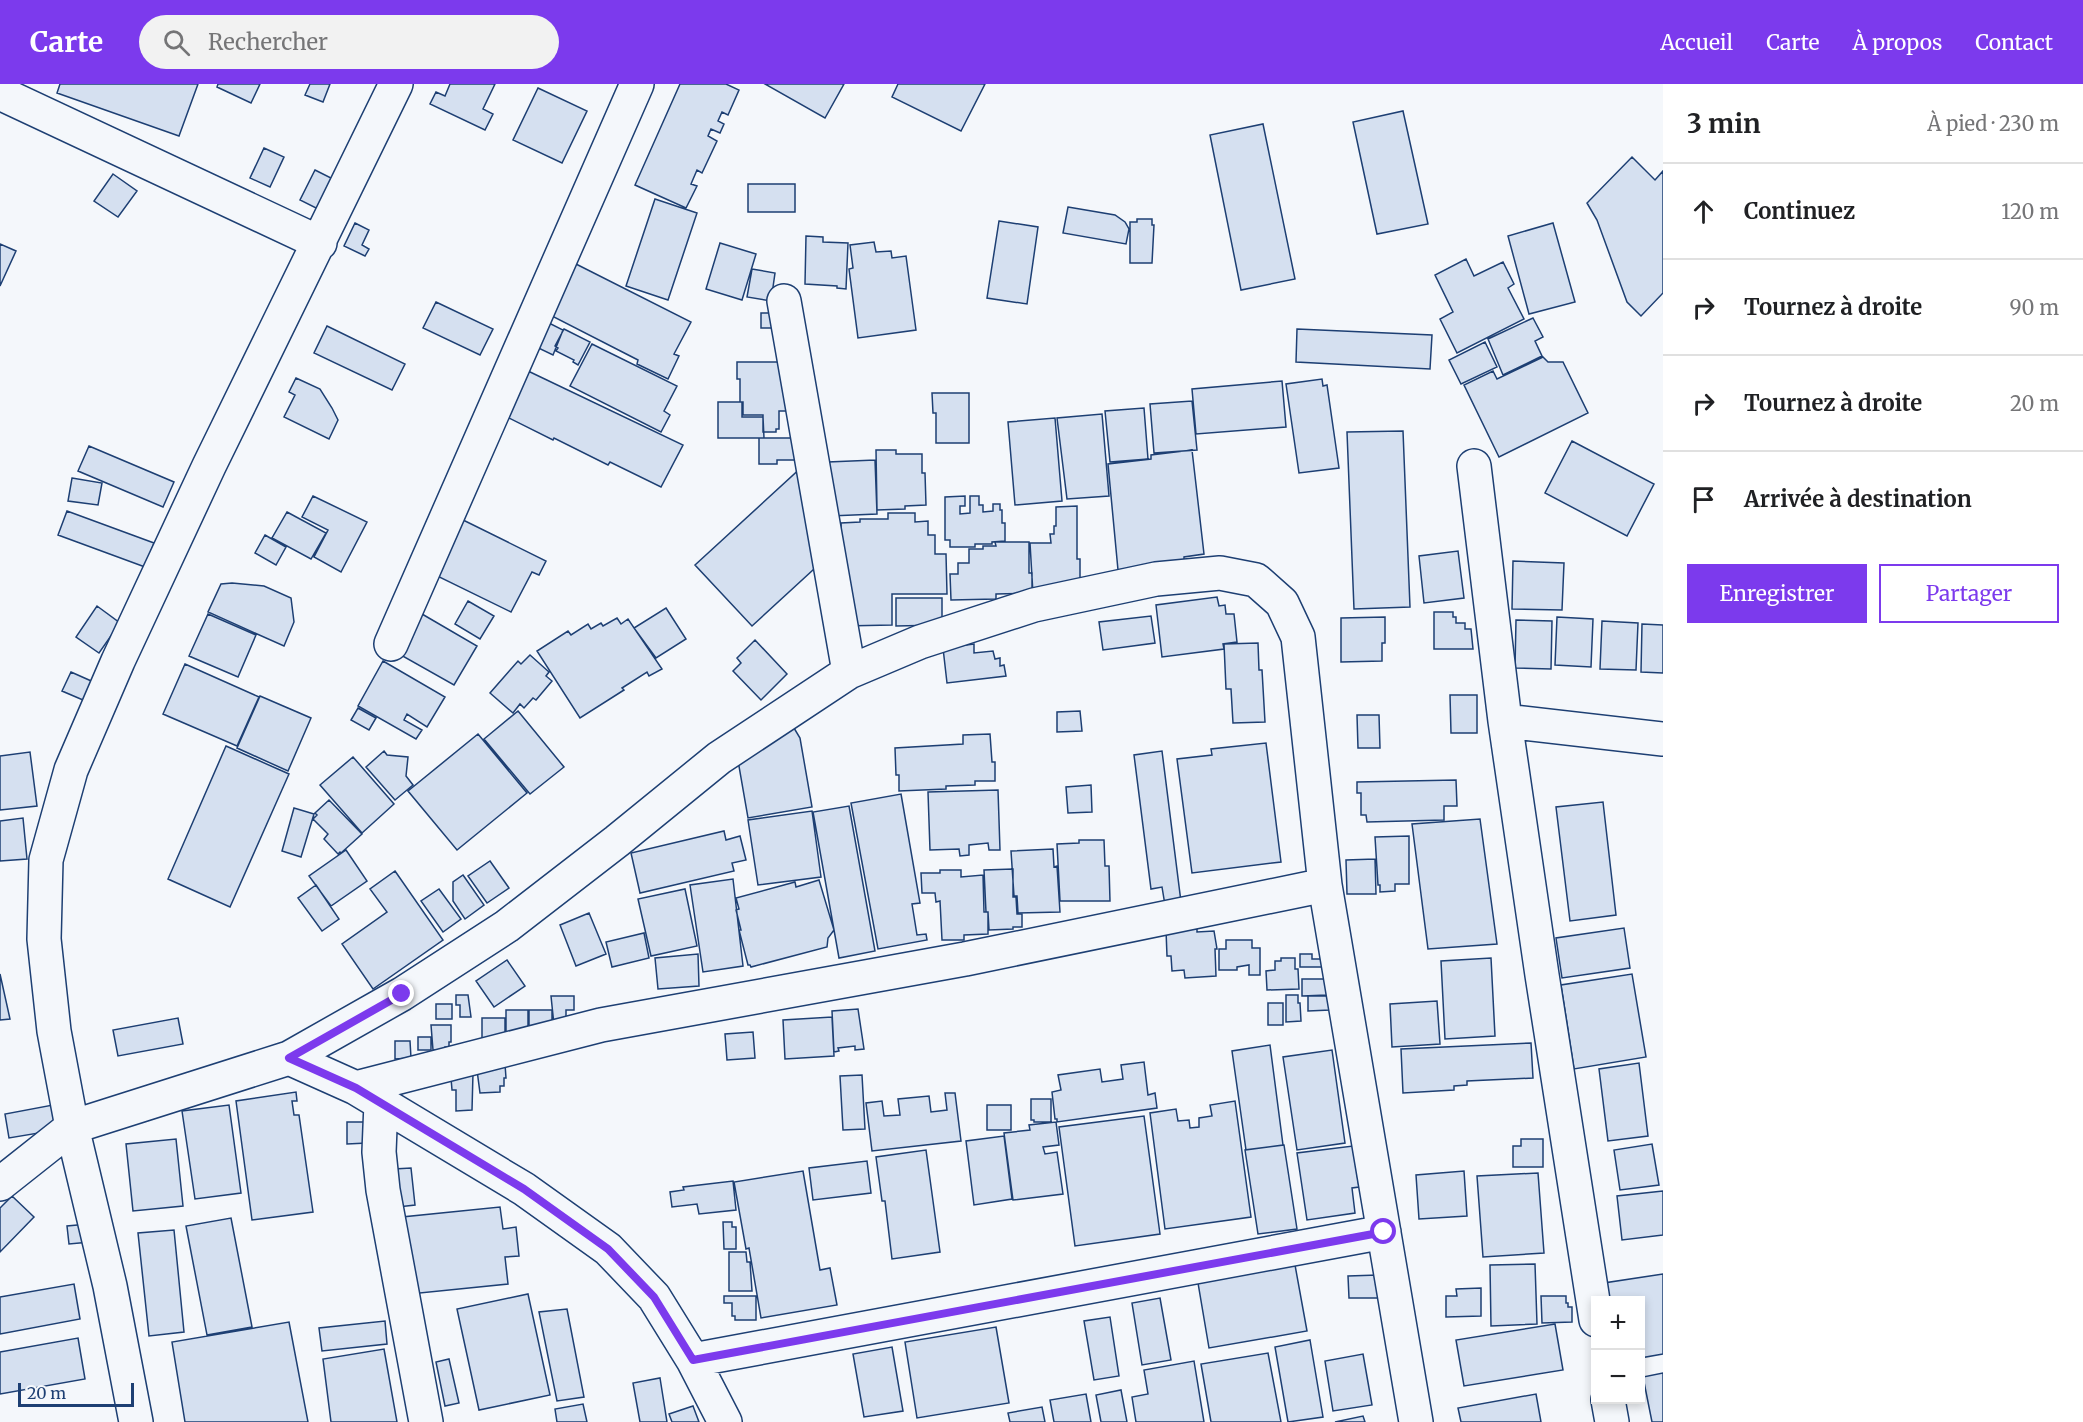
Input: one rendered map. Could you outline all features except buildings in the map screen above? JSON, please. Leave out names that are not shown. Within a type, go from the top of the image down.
[{"type":"street","points":[[136,1422],[110,1286],[72,1127],[54,1031],[44,939],[46,860],[71,770],[118,662],[209,466],[396,84]]},
{"type":"street","points":[[391,644],[637,84]]},
{"type":"street","points":[[8,100],[320,243]]},
{"type":"street","points":[[784,301],[849,672]]},
{"type":"street","points":[[1474,466],[1505,722],[1592,1296]]},
{"type":"street","points":[[0,1184],[72,1127],[289,1058],[402,994],[507,926],[617,842],[719,758],[849,672],[920,642],[1034,605],[1156,579],[1221,573],[1256,580],[1282,603],[1298,637],[1325,885],[1416,1422]]},
{"type":"street","points":[[1505,722],[1663,739]]},
{"type":"street","points":[[369,1095],[601,1024],[965,960],[1325,885]]},
{"type":"street","points":[[289,1058],[369,1095],[524,1189],[608,1249],[654,1297],[693,1360],[724,1422]]},
{"type":"street","points":[[369,1095],[383,1190],[426,1422]]},
{"type":"street","points":[[693,1360],[1384,1232]]},
{"type":"street","points":[[1609,1404],[1612,1422]]},
{"type":"route","points":[[402,994],[289,1058],[356,1088],[524,1189],[608,1249],[654,1297],[693,1360],[1384,1232]]}]
